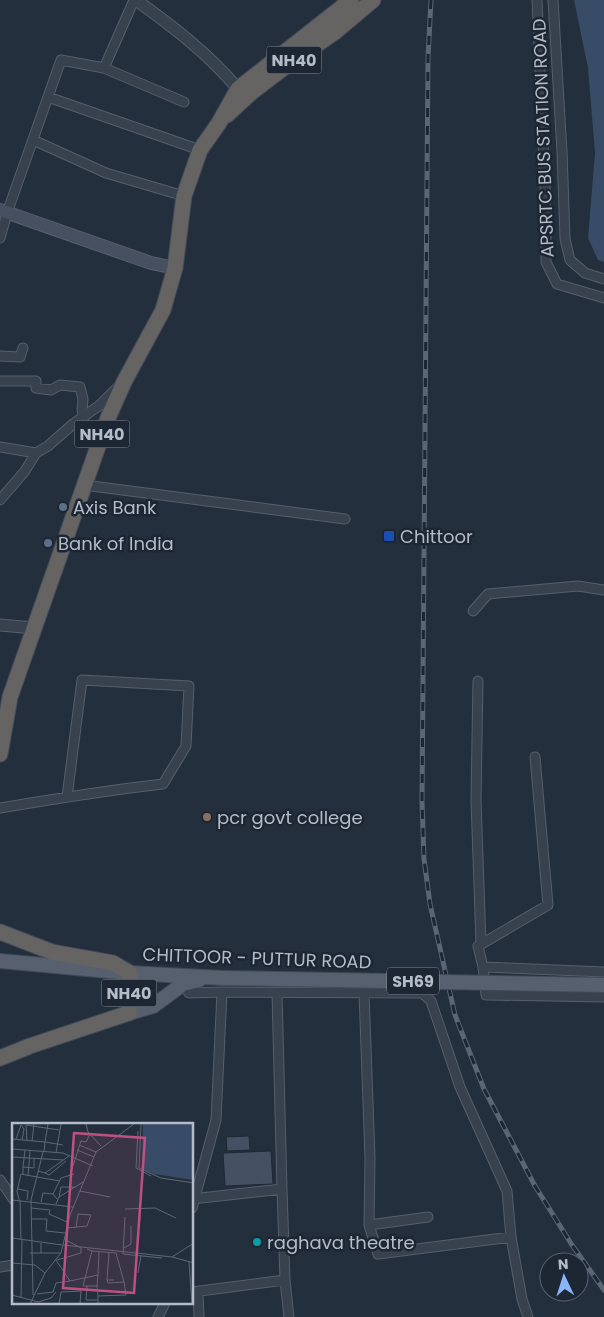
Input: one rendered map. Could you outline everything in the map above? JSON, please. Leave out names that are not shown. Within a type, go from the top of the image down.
[{"type":"highway","name":"NH40","points":[[0,754],[10,697],[108,418],[124,382],[163,310],[175,268],[184,196],[200,150],[219,123],[238,89],[351,0]]},
{"type":"highway","name":"NH40","points":[[219,123],[252,92],[335,32],[373,0]]},
{"type":"highway","name":"NH40","points":[[0,932],[52,952],[113,962],[130,973],[129,1013],[0,1058]]},
{"type":"main road","points":[[4,211],[151,263],[175,268]]},
{"type":"main road","name":"CHITTOOR - PUTTUR ROAD","points":[[0,961],[219,982],[604,985]]},
{"type":"main road","points":[[129,1013],[153,1006],[180,979]]},
{"type":"street","points":[[104,68],[135,0],[169,24],[195,46],[238,89]]},
{"type":"street","name":"APSRTC BUS STATION ROAD","points":[[537,0],[546,211],[546,262],[558,284],[604,298]]},
{"type":"street","name":"APSRTC BUS STATION ROAD","points":[[553,0],[565,239],[570,260],[585,273],[604,279]]},
{"type":"street","points":[[0,238],[4,211],[33,140],[61,60],[104,68],[184,102]]},
{"type":"street","points":[[48,97],[200,150]]},
{"type":"street","points":[[33,140],[106,173],[184,196]]},
{"type":"street","points":[[0,356],[20,357],[23,348]]},
{"type":"street","points":[[0,381],[36,381],[36,388],[51,390],[60,385],[80,387],[84,416]]},
{"type":"street","points":[[0,500],[25,471],[36,453],[48,446],[124,382]]},
{"type":"street","points":[[0,447],[36,453]]},
{"type":"street","points":[[84,485],[344,519]]},
{"type":"street","points":[[473,611],[488,594],[578,586],[604,590]]},
{"type":"street","points":[[0,625],[34,628]]},
{"type":"street","points":[[0,808],[115,789],[162,784],[186,746],[189,686],[82,680],[66,797]]},
{"type":"street","points":[[478,680],[476,800],[481,944],[478,946],[483,967],[486,995],[604,997]]},
{"type":"street","points":[[478,946],[548,905],[535,757]]},
{"type":"street","points":[[483,967],[604,972]]},
{"type":"street","points":[[282,1189],[194,1198],[216,1120],[219,982],[277,993],[422,993],[430,1001],[460,1086],[507,1191],[511,1237],[522,1299],[528,1317]]},
{"type":"street","points":[[364,992],[370,1158],[369,1225],[378,1254],[511,1237]]},
{"type":"street","points":[[277,993],[285,1280],[289,1317]]},
{"type":"street","points":[[0,1180],[12,1197]]},
{"type":"street","points":[[369,1225],[428,1217]]},
{"type":"street","points":[[199,1317],[195,1292],[285,1280]]},
{"type":"street","points":[[158,1317],[164,1304]]},
{"type":"water","points":[[574,0],[604,0],[604,262],[598,260],[588,238],[595,153],[588,68]]},
{"type":"building","points":[[249,1136],[250,1150],[227,1151],[226,1137]]},
{"type":"building","points":[[271,1151],[273,1184],[225,1186],[223,1153]]},
{"type":"railway","points":[[431,0],[428,58],[422,802],[424,859],[430,904],[455,1015],[484,1089],[535,1186],[572,1245],[604,1290]]},
{"type":"place","name":"Axis Bank","points":[[63,507]]},
{"type":"place","name":"Chittoor","points":[[389,536]]},
{"type":"place","name":"Bank of India","points":[[48,543]]},
{"type":"place","name":"pcr govt college","points":[[207,817]]},
{"type":"place","name":"raghava theatre","points":[[257,1242]]}]
